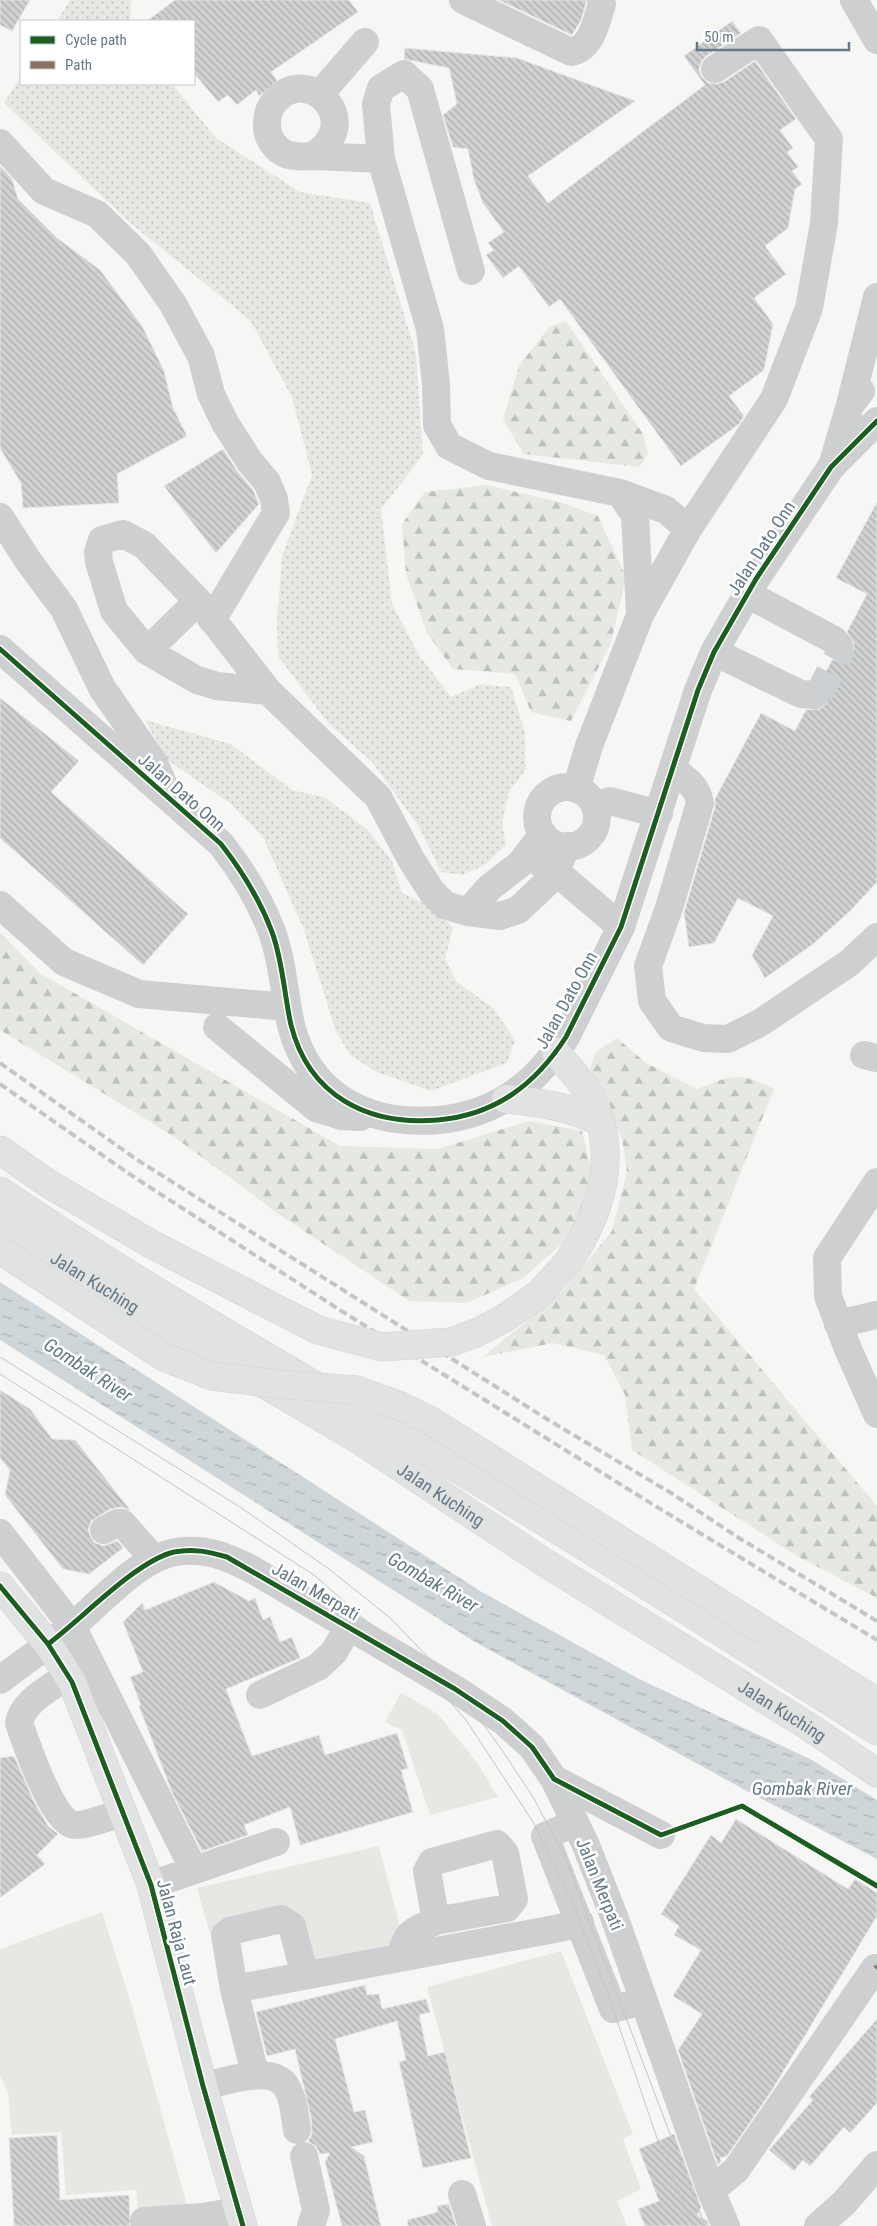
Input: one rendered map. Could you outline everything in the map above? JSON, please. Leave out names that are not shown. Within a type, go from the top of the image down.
[{"type":"main road","points":[[0,1150],[49,1184],[151,1244],[318,1330],[382,1347],[451,1342],[476,1333],[503,1319],[539,1294],[568,1262],[587,1231],[596,1209],[606,1165],[606,1145],[601,1122],[588,1093],[556,1052]]},
{"type":"main road","points":[[506,1100],[532,1102],[576,1110],[601,1122]]},
{"type":"main road","name":"Jalan Kuching","points":[[0,1192],[82,1247],[370,1420],[451,1466],[877,1731]]},
{"type":"main road","name":"Jalan Kuching","points":[[0,1222],[170,1329],[356,1438],[547,1564],[799,1721],[877,1773]]},
{"type":"main road","points":[[0,1250],[164,1357],[186,1368],[212,1376],[278,1384],[356,1390],[398,1405],[431,1421],[877,1702]]},
{"type":"main road","name":"Jalan Raja Laut","points":[[0,1586],[48,1644],[68,1675],[151,1885],[203,2086],[240,2219]]},
{"type":"street","points":[[463,0],[572,52],[581,50],[588,42],[602,4],[601,0]]},
{"type":"street","points":[[854,0],[877,40]]},
{"type":"street","points":[[659,814],[610,801],[586,797],[563,787],[554,790],[546,796],[540,805],[538,814],[539,825],[543,834],[549,840],[567,846],[576,845],[592,834],[596,826],[597,816],[586,797],[589,746],[640,614],[688,529],[774,399],[809,308],[824,223],[829,139],[759,40],[715,69]]},
{"type":"street","points":[[320,94],[366,42]]},
{"type":"street","points":[[471,271],[420,89],[404,74],[382,88],[376,104],[381,160],[430,329],[436,384],[437,425],[449,446],[488,466],[620,493],[666,510],[688,529]]},
{"type":"street","points":[[312,156],[323,150],[331,140],[335,128],[335,115],[330,103],[320,94],[307,89],[294,89],[281,95],[271,105],[267,118],[267,132],[274,145],[284,154],[298,158],[312,156],[381,160]]},
{"type":"street","points":[[0,143],[44,191],[97,214],[138,254],[173,304],[201,356],[211,394],[225,423],[250,462],[267,482],[274,498],[276,514],[205,610],[147,651]]},
{"type":"street","points":[[850,405],[877,297]]},
{"type":"street","name":"Jalan Dato Onn","points":[[831,467],[850,405],[877,371]]},
{"type":"street","name":"Jalan Dato Onn","points":[[0,649],[221,844],[242,870],[272,933],[291,1025],[300,1050],[314,1072],[332,1092],[357,1109],[383,1118],[413,1122],[444,1120],[475,1114],[506,1100],[533,1079],[556,1052],[570,1029],[621,927],[698,690],[714,652],[747,594],[831,467],[877,421]]},
{"type":"street","points":[[620,493],[635,515],[640,614]]},
{"type":"street","points":[[0,518],[29,562],[64,608],[102,688],[154,763],[171,801]]},
{"type":"street","points":[[268,691],[217,686],[197,680],[147,651],[114,612],[99,562],[98,552],[102,540],[123,534],[144,545],[205,610],[268,691],[378,797],[412,861],[432,892],[445,905],[468,912],[500,916],[518,910],[553,877],[567,846]]},
{"type":"street","points":[[747,594],[834,640],[839,646]]},
{"type":"street","points":[[714,652],[800,694],[814,695]]},
{"type":"street","points":[[673,770],[688,780],[698,793],[700,803],[669,908],[648,966],[652,1001],[671,1028],[703,1038],[728,1039],[760,1023],[849,963],[877,937]]},
{"type":"street","points":[[468,912],[490,888],[520,864],[543,834]]},
{"type":"street","points":[[526,855],[556,871],[621,927]]},
{"type":"street","points":[[631,895],[669,908]]},
{"type":"street","points":[[0,905],[64,962],[139,994],[288,1007]]},
{"type":"street","points":[[217,1027],[316,1108],[342,1116],[383,1118]]},
{"type":"street","points":[[877,1053],[864,1055],[877,1058]]},
{"type":"street","points":[[877,1182],[827,1258],[828,1296],[838,1324],[877,1414]]},
{"type":"street","points":[[838,1324],[877,1315]]},
{"type":"street","points":[[104,1530],[117,1523],[122,1523],[154,1559]]},
{"type":"street","points":[[0,1533],[72,1626],[194,1870]]},
{"type":"street","name":"Jalan Merpati","points":[[2,1673],[48,1644],[72,1626],[126,1579],[154,1559],[175,1552],[202,1550],[227,1557],[455,1689],[502,1721],[532,1747],[554,1779],[575,1823],[615,1919],[711,2191],[726,2226]]},
{"type":"street","points":[[260,1695],[318,1667],[334,1652],[348,1626]]},
{"type":"street","points":[[68,1675],[27,1705],[20,1714],[19,1723],[38,1778],[63,1819],[70,1824],[79,1826],[123,1812]]},
{"type":"street","points":[[554,1779],[661,1835]]},
{"type":"street","points":[[575,1823],[544,1836],[614,2009],[643,2001]]},
{"type":"street","points":[[151,1885],[276,1842]]},
{"type":"street","points":[[254,2074],[234,1989],[225,1935],[230,1930],[281,1918],[292,1926],[305,1976]]},
{"type":"street","points":[[400,1958],[404,1940],[415,1930],[436,1921]]},
{"type":"street","points":[[234,1989],[560,1928],[580,1922]]},
{"type":"street","points":[[711,2191],[736,2170],[875,1968]]},
{"type":"street","points":[[203,2086],[254,2074],[269,2076],[281,2081],[287,2088],[298,2130]]},
{"type":"street","points":[[304,2156],[316,2210],[311,2226]]},
{"type":"street","points":[[818,2226],[844,2203],[877,2165]]},
{"type":"street","points":[[462,2194],[472,2226]]},
{"type":"street","points":[[144,2221],[202,2217],[240,2219]]},
{"type":"green space","points":[[70,0],[131,0],[130,20],[58,20]]},
{"type":"green space","points":[[20,78],[20,85],[173,85],[216,138],[300,192],[370,203],[416,354],[423,455],[381,509],[392,604],[419,655],[451,697],[480,684],[511,687],[525,733],[526,769],[509,792],[502,823],[506,845],[486,864],[463,875],[441,872],[419,827],[372,762],[328,723],[278,656],[277,622],[282,556],[312,475],[292,397],[250,320],[129,222],[4,103]]},
{"type":"green space","points":[[566,321],[643,434],[648,454],[639,467],[524,454],[503,419],[519,366],[549,327]]},
{"type":"green space","points":[[486,485],[560,502],[598,516],[626,577],[611,643],[571,721],[531,712],[515,674],[453,669],[427,633],[406,574],[402,524],[425,492]]},
{"type":"green space","points":[[145,720],[231,744],[292,790],[324,797],[367,829],[392,861],[402,893],[436,909],[453,928],[445,959],[456,981],[494,1009],[515,1040],[507,1063],[431,1091],[376,1072],[349,1054],[335,1029],[304,930],[263,837],[231,804],[166,759]]},
{"type":"green space","points":[[0,932],[41,974],[340,1146],[438,1149],[529,1121],[582,1131],[592,1175],[586,1207],[562,1244],[523,1278],[467,1303],[409,1301],[283,1217],[173,1136],[0,1030]]},
{"type":"green space","points":[[617,1038],[646,1063],[697,1089],[728,1078],[743,1077],[774,1089],[694,1289],[877,1506],[877,1598],[797,1556],[632,1450],[625,1395],[604,1355],[553,1343],[483,1357],[563,1291],[612,1231],[627,1172],[622,1139],[590,1068],[596,1052]]},
{"type":"green space","points":[[401,1693],[438,1714],[478,1764],[498,1797],[430,1815],[402,1730],[385,1722]]},
{"type":"green space","points":[[379,1846],[405,1946],[309,1966],[294,1915],[210,1934],[197,1888]]},
{"type":"green space","points":[[102,1912],[131,2003],[189,2212],[139,2217],[136,2190],[66,2195],[61,2132],[12,2135],[8,2093],[0,2075],[0,1949]]},
{"type":"green space","points":[[561,1951],[633,2134],[623,2139],[641,2189],[617,2201],[627,2226],[492,2226],[427,1987]]},
{"type":"water","name":"Gombak River","points":[[0,1282],[480,1591],[639,1679],[812,1760],[877,1800],[877,1859],[756,1796],[475,1642],[0,1340]]},
{"type":"building","points":[[0,0],[30,0],[12,31],[0,25]]},
{"type":"building","points":[[175,0],[349,0],[358,12],[271,72],[277,81],[259,96],[256,90],[237,105],[228,95],[218,102],[195,74],[195,20],[148,20]]},
{"type":"building","points":[[499,0],[586,0],[586,3],[581,20],[572,35]]},
{"type":"building","points":[[732,21],[741,33],[706,56],[701,62],[699,69],[702,77],[708,83],[724,82],[755,61],[796,119],[780,130],[793,148],[787,152],[798,167],[792,171],[802,184],[795,189],[788,228],[765,246],[786,274],[754,298],[773,324],[764,370],[729,396],[744,416],[739,424],[681,466],[560,299],[549,307],[519,266],[503,278],[486,255],[494,250],[488,243],[504,232],[483,203],[474,180],[468,149],[453,147],[443,115],[457,104],[449,68],[404,59],[405,48],[517,58],[635,101],[528,176],[548,203],[705,85],[684,56]]},
{"type":"building","points":[[0,166],[12,179],[18,199],[57,238],[100,270],[142,326],[164,371],[173,408],[187,436],[117,474],[119,503],[23,508],[21,483],[0,448]]},
{"type":"building","points":[[223,449],[237,471],[253,490],[259,504],[216,553],[164,486]]},
{"type":"building","points":[[877,502],[877,882],[850,911],[813,944],[765,978],[752,955],[773,916],[738,898],[714,943],[689,947],[684,913],[715,807],[715,799],[761,713],[795,731],[806,710],[820,709],[827,703],[830,696],[828,689],[821,681],[832,660],[842,661],[849,658],[853,652],[854,643],[847,632],[867,594],[836,578]]},
{"type":"building","points":[[0,698],[79,761],[51,792],[188,914],[143,965],[0,838]]},
{"type":"building","points":[[0,1390],[30,1409],[52,1439],[75,1440],[130,1510],[122,1507],[110,1509],[91,1521],[88,1530],[95,1543],[104,1546],[117,1541],[123,1548],[89,1574],[63,1569],[5,1495],[10,1470],[0,1458]]},
{"type":"building","points":[[214,1582],[249,1601],[255,1598],[263,1620],[270,1617],[280,1642],[292,1637],[300,1658],[226,1689],[252,1756],[319,1735],[325,1755],[397,1733],[408,1768],[401,1770],[413,1812],[300,1845],[290,1807],[244,1825],[248,1835],[202,1851],[172,1792],[139,1706],[141,1705],[130,1677],[143,1672],[123,1622],[142,1603],[145,1610]]},
{"type":"building","points":[[14,1756],[34,1802],[48,1826],[58,1834],[37,1855],[45,1864],[0,1898],[0,1758]]},
{"type":"building","points":[[736,1819],[848,1889],[855,1879],[877,1893],[877,1916],[772,2090],[727,2156],[720,2158],[721,2162],[718,2165],[678,2050],[702,2014],[673,1996],[701,1950],[674,1935],[679,1926],[661,1914],[711,1835],[721,1843]]},
{"type":"building","points":[[365,1985],[367,1995],[379,1994],[382,2009],[426,1999],[430,2012],[419,2015],[428,2056],[445,2052],[471,2158],[423,2168],[399,2062],[406,2060],[397,2021],[335,2039],[354,2112],[365,2110],[373,2142],[351,2147],[364,2156],[381,2226],[342,2226],[325,2162],[330,2153],[320,2154],[316,2146],[308,2141],[312,2135],[311,2117],[295,2049],[267,2056],[256,2012]]},
{"type":"building","points":[[877,2019],[877,2103],[850,2133],[844,2127],[810,2166],[803,2160],[794,2171],[769,2150],[813,2100],[809,2097]]},
{"type":"building","points":[[674,2134],[701,2207],[697,2215],[707,2221],[709,2226],[645,2226],[638,2209],[659,2201],[639,2149]]},
{"type":"building","points":[[57,2135],[60,2200],[129,2195],[130,2226],[14,2226],[9,2138]]},
{"type":"building","points":[[449,2204],[456,2226],[408,2226],[407,2220],[438,2212],[437,2206]]},
{"type":"tunnel","points":[[814,695],[821,690],[840,653],[839,646]]},
{"type":"tram line","points":[[0,1357],[240,1507],[329,1569],[389,1617],[454,1684],[502,1750],[533,1797],[565,1857],[705,2226]]},
{"type":"tram line","points":[[0,1374],[314,1575],[421,1669],[466,1720],[533,1822],[573,1904],[608,1994],[658,2141],[693,2226]]},
{"type":"railway","points":[[0,1063],[136,1159],[550,1421],[671,1493],[739,1538],[877,1621]]},
{"type":"railway","points":[[0,1084],[131,1175],[343,1312],[657,1507],[877,1640]]},
{"type":"cycle path","points":[[0,649],[221,844],[229,854],[256,897],[276,943],[291,1025],[300,1050],[312,1071],[327,1088],[345,1101],[365,1111],[388,1118],[412,1121],[459,1117],[478,1112],[512,1095],[541,1070],[566,1037],[621,927],[698,690],[714,652],[756,579],[831,467],[877,421]]},
{"type":"cycle path","points":[[48,1644],[126,1578],[159,1558],[174,1552],[188,1550],[227,1557],[455,1689],[503,1721],[532,1747],[554,1779],[661,1835],[742,1806],[877,1886]]},
{"type":"cycle path","points":[[0,1586],[48,1644],[72,1682],[151,1885],[203,2086],[243,2226]]}]
